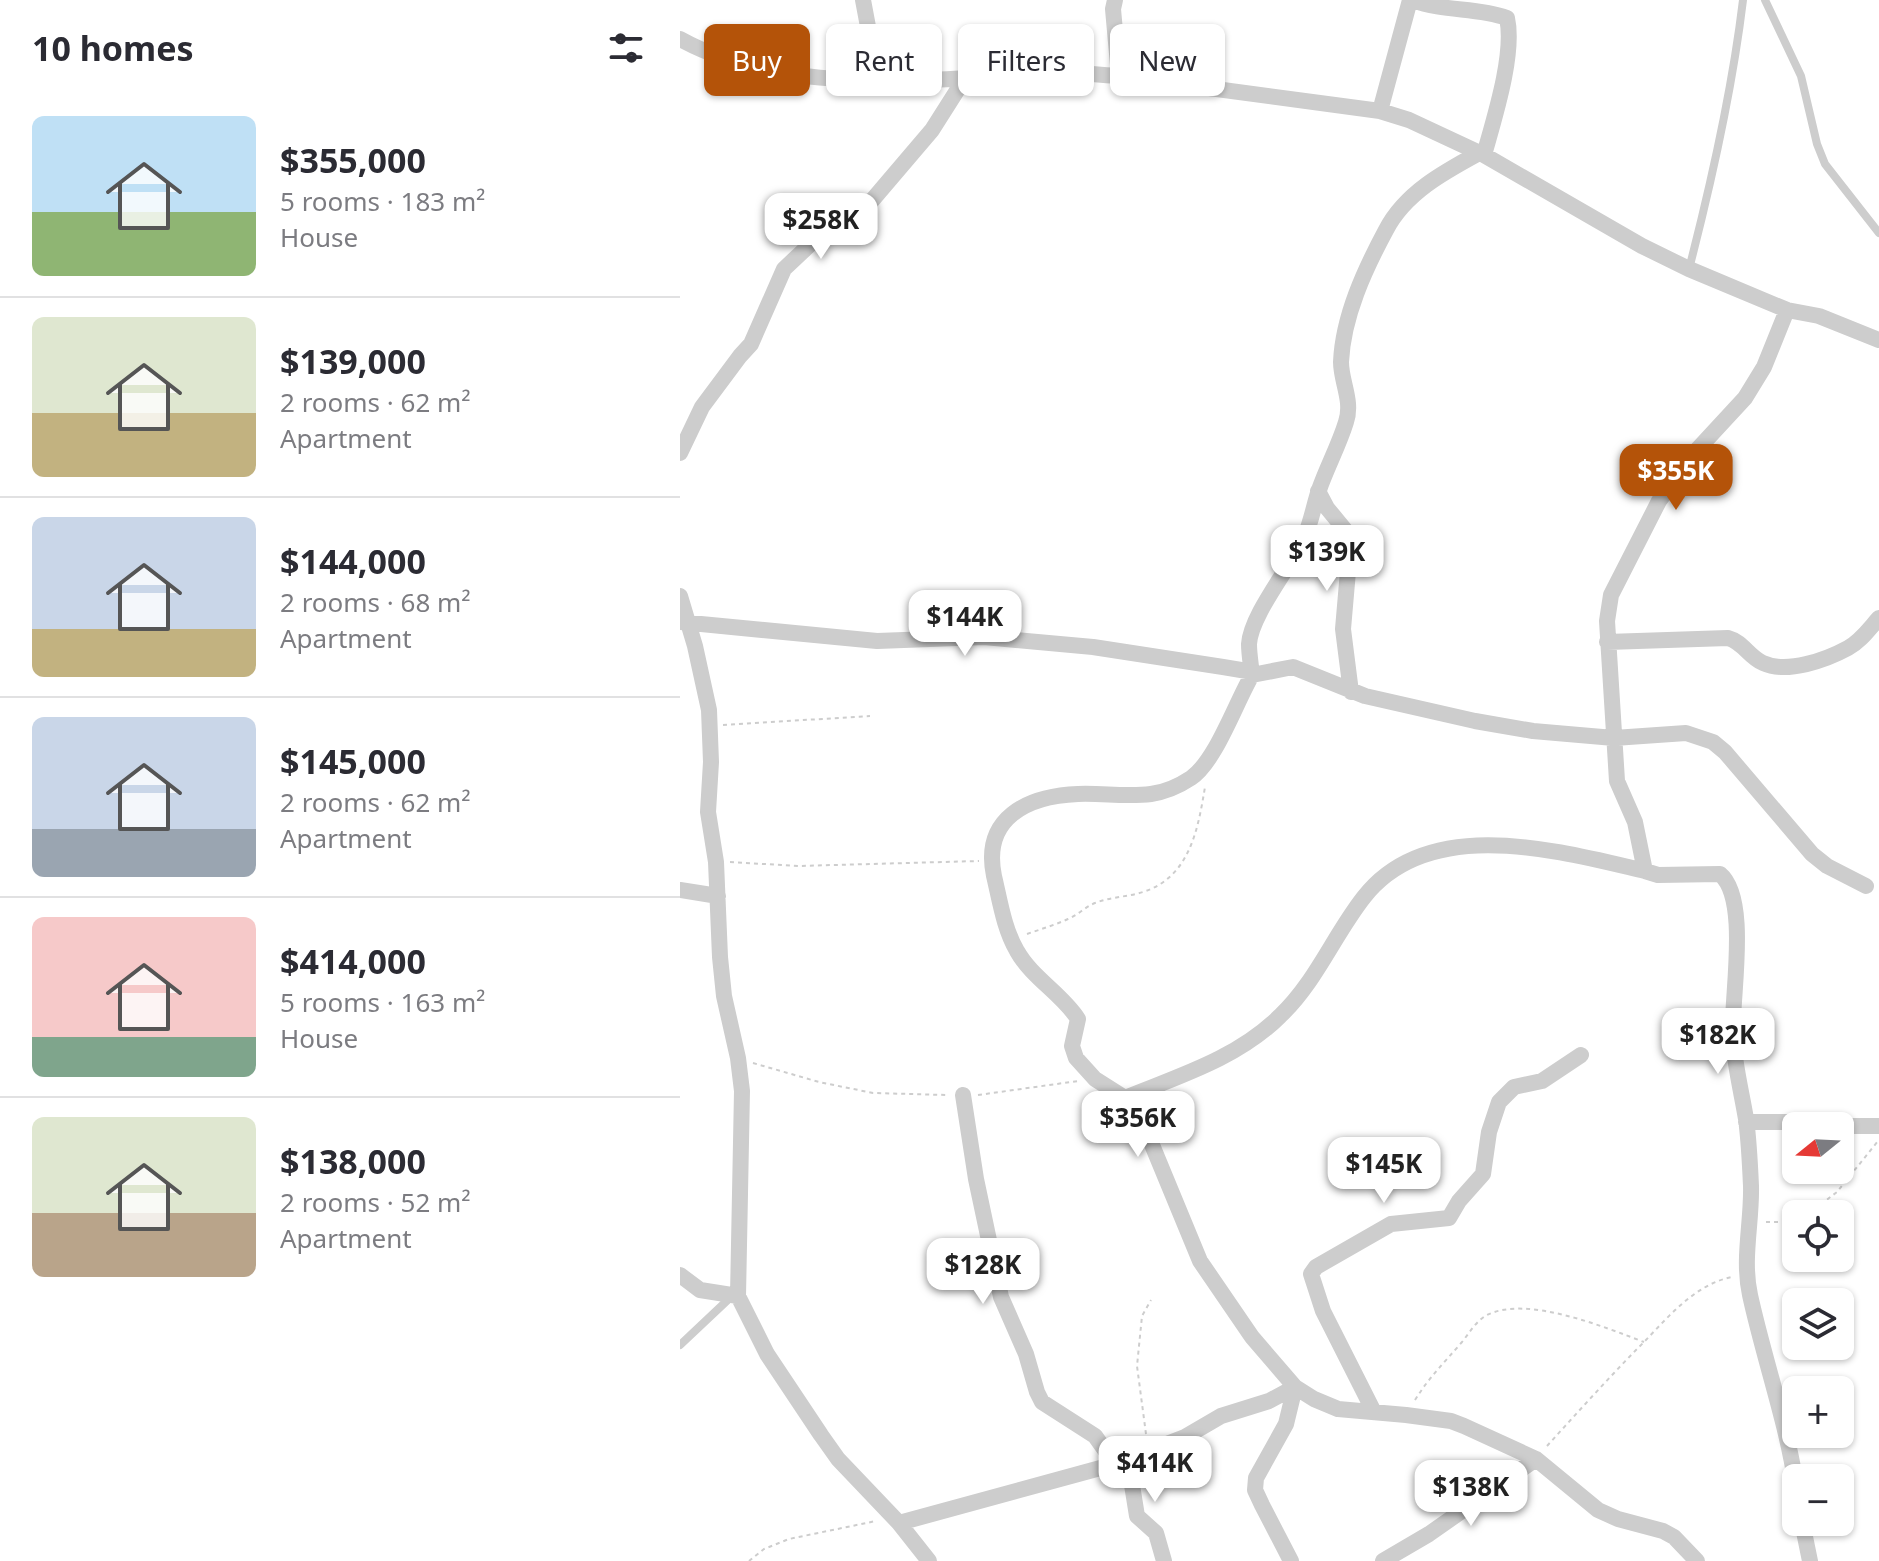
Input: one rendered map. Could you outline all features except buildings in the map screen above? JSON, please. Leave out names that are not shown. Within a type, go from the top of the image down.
[{"type":"street","points":[[863,0],[868,24]]},
{"type":"street","points":[[1114,24],[1115,0]]},
{"type":"street","points":[[1380,111],[1411,0],[1433,8],[1489,11],[1507,18],[1509,28],[1503,80],[1482,154],[1429,183],[1398,211],[1386,229],[1346,325],[1341,369],[1349,412],[1318,491],[1306,533],[1255,623],[1249,645],[1252,675],[1240,695],[1224,735],[1196,774],[1151,794],[1062,795],[1016,810],[1001,824],[994,838],[991,860],[1011,939],[1029,968],[1078,1019],[1072,1046],[1081,1066],[1125,1098],[1143,1123],[1200,1261],[1252,1337],[1295,1387],[1338,1409],[1451,1421],[1536,1459],[1598,1510],[1618,1519],[1663,1531],[1680,1542],[1697,1561]]},
{"type":"street","points":[[680,39],[750,66],[826,77]]},
{"type":"street","points":[[680,453],[702,407],[751,344],[784,269],[819,236],[849,223],[863,211],[932,130],[958,89]]},
{"type":"street","points":[[1225,90],[1380,111],[1409,120],[1482,154],[1642,246],[1689,269],[1787,310],[1819,316],[1879,340]]},
{"type":"street","points":[[1645,871],[1635,822],[1617,781],[1607,608],[1659,501],[1696,451],[1745,398],[1764,367],[1787,310]]},
{"type":"street","points":[[1318,491],[1346,531],[1350,548],[1343,629],[1351,692]]},
{"type":"street","points":[[680,596],[684,623],[706,693],[711,726],[708,812],[716,862],[724,996],[742,1091],[735,1295],[767,1354],[821,1435],[929,1561]]},
{"type":"street","points":[[1607,642],[1728,638],[1736,640],[1749,655],[1763,663],[1787,667],[1821,659],[1873,637],[1879,618]]},
{"type":"street","points":[[684,623],[877,641],[984,637],[1093,647],[1247,671],[1252,675],[1293,667],[1351,692],[1465,719],[1533,731],[1614,738],[1686,733],[1713,742],[1725,752],[1812,854],[1827,866],[1866,886]]},
{"type":"street","points":[[1125,1098],[1222,1058],[1252,1041],[1281,1016],[1305,989],[1366,894],[1382,876],[1403,863],[1459,845],[1497,846],[1546,849],[1658,875],[1720,874],[1730,887],[1734,904],[1734,1055],[1746,1122],[1751,1185],[1747,1277],[1793,1464]]},
{"type":"street","points":[[680,890],[718,896]]},
{"type":"street","points":[[1374,1412],[1323,1311],[1311,1274],[1316,1267],[1391,1224],[1449,1218],[1459,1201],[1483,1174],[1489,1132],[1499,1102],[1514,1087],[1548,1078],[1581,1055]]},
{"type":"street","points":[[963,1095],[976,1179],[1001,1297],[1026,1354],[1037,1392],[1042,1402],[1095,1436],[1126,1474],[1132,1485],[1137,1516],[1156,1533],[1164,1561]]},
{"type":"street","points":[[1746,1122],[1782,1121]]},
{"type":"street","points":[[1854,1126],[1879,1126]]},
{"type":"street","points":[[680,1275],[700,1290],[735,1295]]},
{"type":"street","points":[[896,1521],[1115,1464],[1185,1437],[1221,1416],[1269,1401],[1295,1387]]},
{"type":"street","points":[[1291,1561],[1255,1490],[1256,1478],[1286,1424],[1295,1387]]},
{"type":"street","points":[[1383,1561],[1429,1534],[1536,1459]]},
{"type":"street","points":[[1805,1536],[1810,1561]]},
{"type":"lane","points":[[1689,269],[1735,72],[1743,0]]},
{"type":"lane","points":[[1765,0],[1801,76],[1817,144],[1825,164],[1879,233]]},
{"type":"lane","points":[[680,1345],[735,1295]]},
{"type":"path","points":[[711,726],[870,716]]},
{"type":"path","points":[[1011,939],[1070,919],[1095,903],[1157,886],[1176,870],[1190,852],[1199,829],[1205,784]]},
{"type":"path","points":[[716,862],[798,866],[991,860]]},
{"type":"path","points":[[738,1058],[819,1082],[873,1093],[984,1095],[1095,1079]]},
{"type":"path","points":[[1826,1200],[1837,1192],[1879,1140]]},
{"type":"path","points":[[1750,1222],[1782,1222]]},
{"type":"path","points":[[1536,1459],[1620,1365],[1667,1318],[1709,1285],[1719,1280],[1747,1277]]},
{"type":"path","points":[[1134,1457],[1147,1432],[1137,1366],[1142,1316],[1151,1300]]},
{"type":"path","points":[[1406,1415],[1431,1374],[1478,1322],[1498,1310],[1531,1308],[1601,1326],[1644,1342]]},
{"type":"path","points":[[749,1561],[764,1549],[789,1539],[896,1521]]}]
